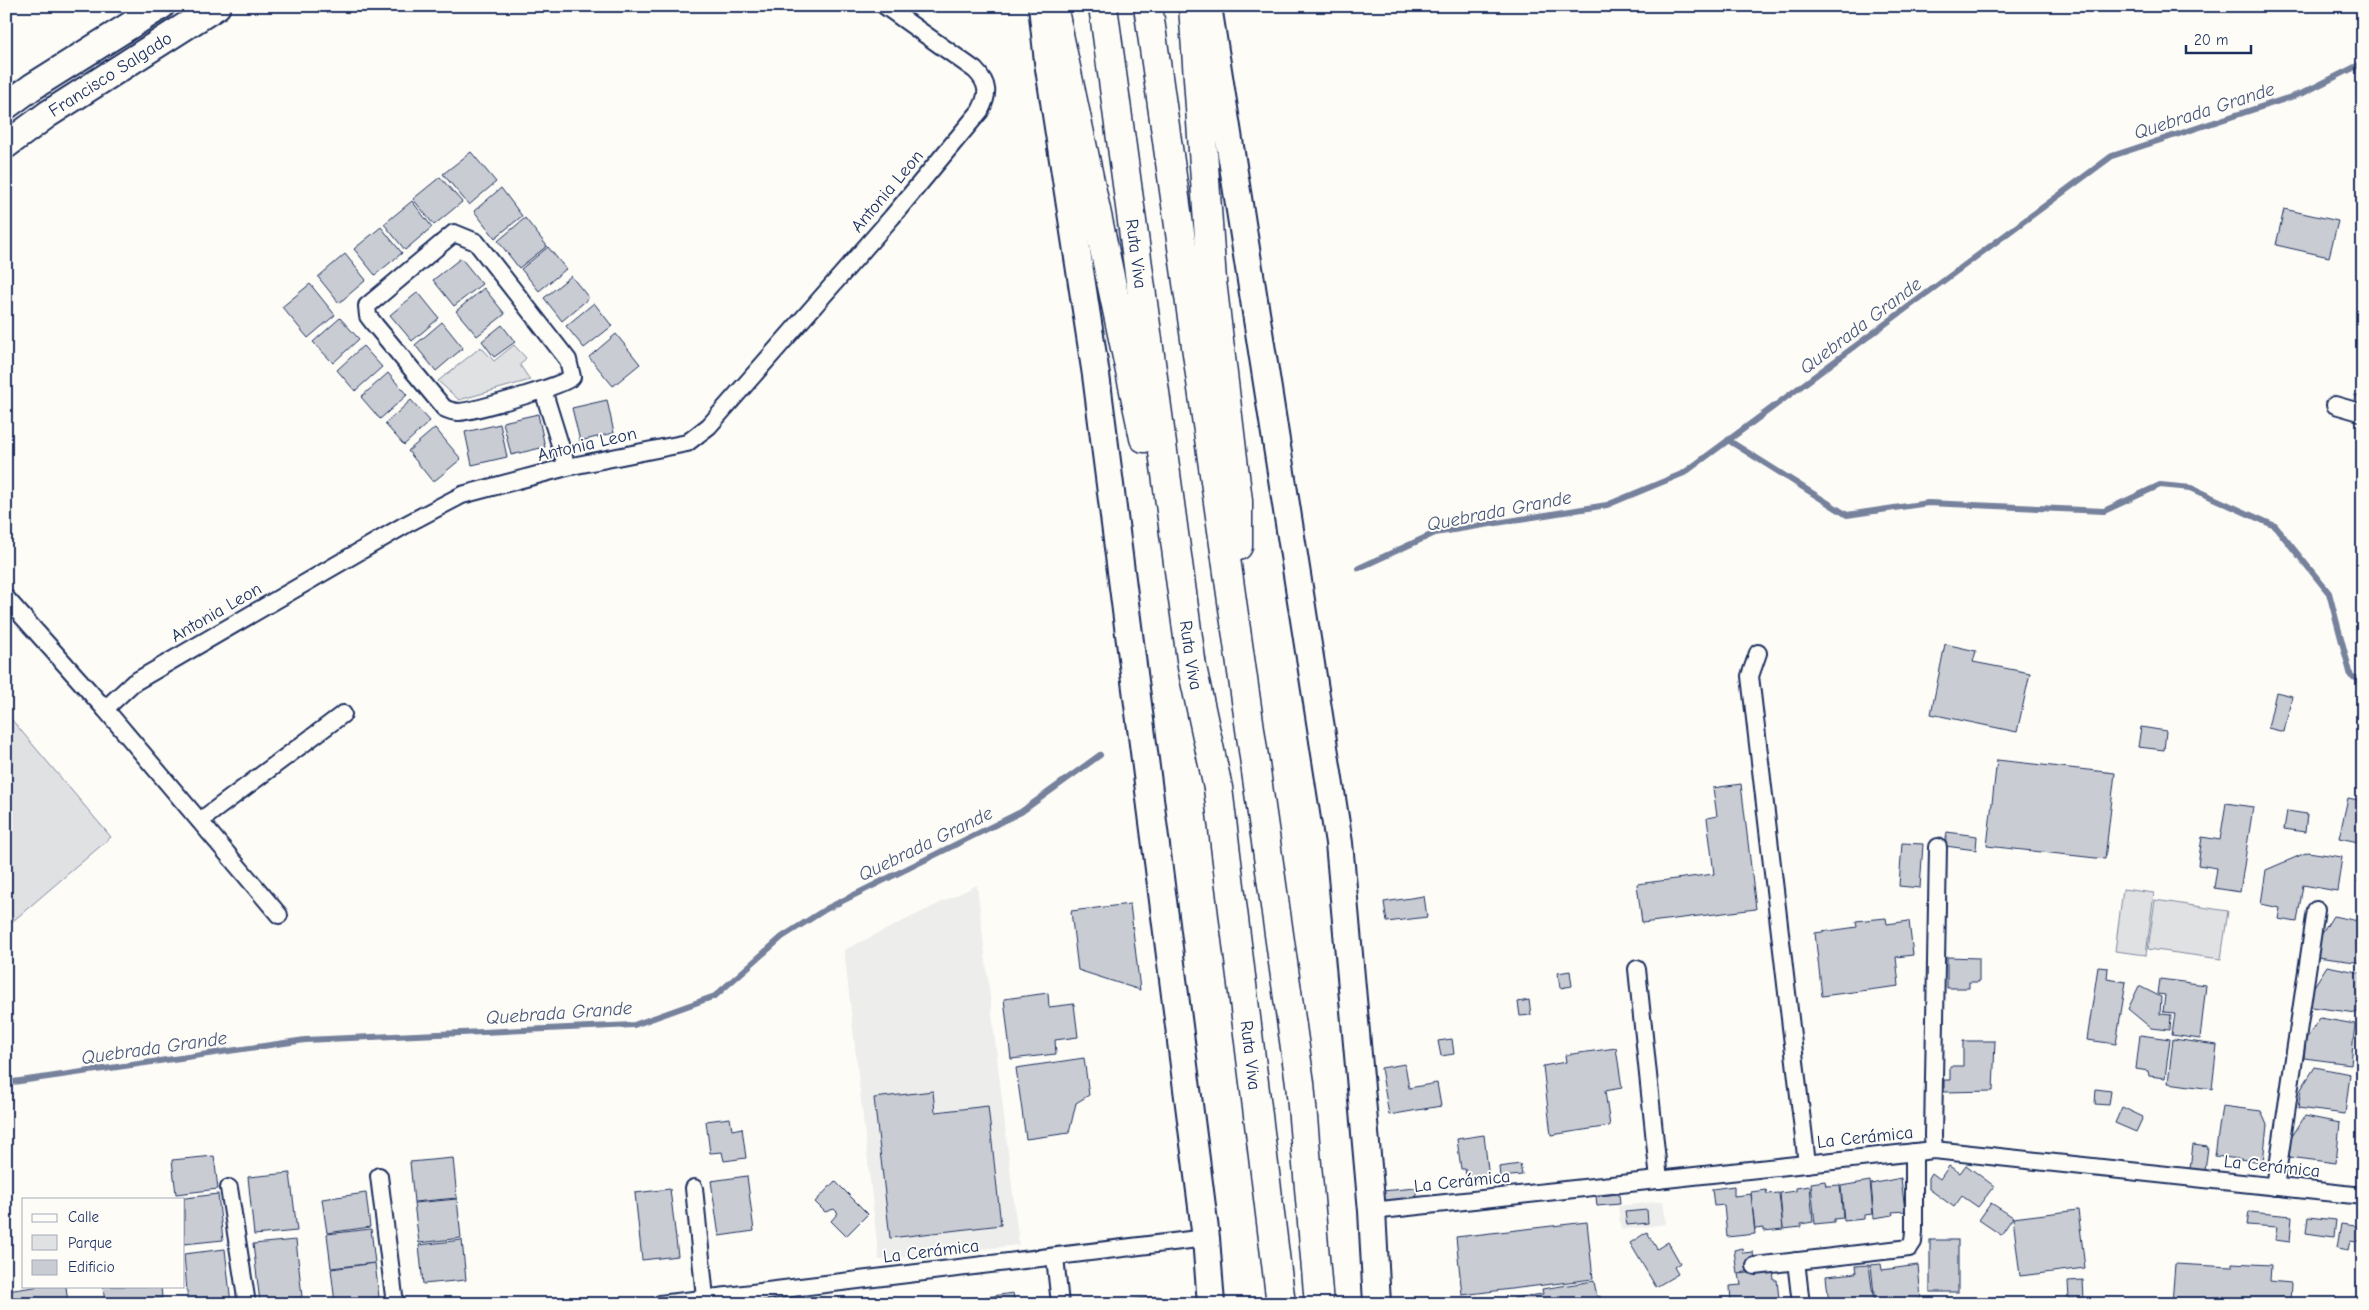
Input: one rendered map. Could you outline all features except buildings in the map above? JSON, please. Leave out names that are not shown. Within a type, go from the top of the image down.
[{"type":"highway","points":[[1052,6],[1192,667]]},
{"type":"highway","name":"Ruta Viva","points":[[1103,6],[1192,667],[1218,788],[1281,1304]]},
{"type":"highway","points":[[1148,6],[1300,1083],[1319,1304]]},
{"type":"highway","points":[[1193,6],[1212,281],[1238,501],[1236,638]]},
{"type":"main road","name":"Francisco Salgado","points":[[6,106],[32,87],[161,6]]},
{"type":"main road","name":"Francisco Salgado","points":[[6,145],[48,114],[217,6]]},
{"type":"main road","points":[[1042,6],[1048,62],[1096,375],[1206,1238],[1210,1304]]},
{"type":"main road","points":[[1208,6],[1339,843],[1372,1212],[1378,1304]]},
{"type":"street","name":"Antonia Leon","points":[[105,709],[133,683],[405,525],[462,495],[567,468],[687,443],[709,426],[872,239],[980,111],[986,100],[988,89],[983,78],[885,6]]},
{"type":"street","points":[[454,234],[466,237],[476,242],[568,360],[572,377],[567,381],[543,390],[458,412],[444,408],[368,316],[367,306],[454,234]]},
{"type":"street","points":[[543,390],[567,468]]},
{"type":"street","points":[[2335,405],[2363,413]]},
{"type":"street","points":[[6,598],[105,709],[279,915]]},
{"type":"street","points":[[1758,653],[1750,676],[1807,1164]]},
{"type":"street","points":[[200,821],[344,714]]},
{"type":"street","points":[[1934,1150],[1938,847]]},
{"type":"street","points":[[2275,1187],[2316,910]]},
{"type":"street","points":[[1637,969],[1659,1180]]},
{"type":"street","name":"La Cerámica","points":[[1372,1212],[1934,1150],[2363,1196]]},
{"type":"street","points":[[1755,1266],[1909,1248],[1913,1242],[1914,1231],[1914,1152]]},
{"type":"street","points":[[379,1176],[395,1304]]},
{"type":"street","points":[[229,1188],[247,1304]]},
{"type":"street","points":[[694,1188],[705,1298]]},
{"type":"street","name":"La Cerámica","points":[[660,1304],[705,1298],[748,1298],[1206,1238]]},
{"type":"street","points":[[1054,1257],[1060,1304]]},
{"type":"street","points":[[1796,1261],[1801,1304]]},
{"type":"shaded area","points":[[977,885],[1019,1245],[879,1260],[844,950]]},
{"type":"shaded area","points":[[1663,1201],[1666,1224],[1621,1230],[1618,1206]]},
{"type":"green space","points":[[514,345],[526,358],[520,365],[530,380],[459,400],[438,381],[481,347],[494,361]]},
{"type":"green space","points":[[6,713],[111,837],[6,927]]},
{"type":"green space","points":[[2123,889],[2154,893],[2146,955],[2115,951]]},
{"type":"green space","points":[[2155,900],[2228,911],[2221,959],[2148,949]]},
{"type":"waterway","name":"Quebrada Grande","points":[[1359,568],[1435,533],[1607,505],[1684,473],[2112,156],[2303,93],[2363,63]]},
{"type":"waterway","points":[[1728,440],[1847,515],[1928,503],[2104,511],[2160,485],[2191,488],[2275,526],[2329,593],[2351,676],[2363,681]]},
{"type":"waterway","name":"Quebrada Grande","points":[[6,1083],[305,1040],[634,1025],[715,996],[782,937],[826,909],[1021,812],[1100,755]]}]
